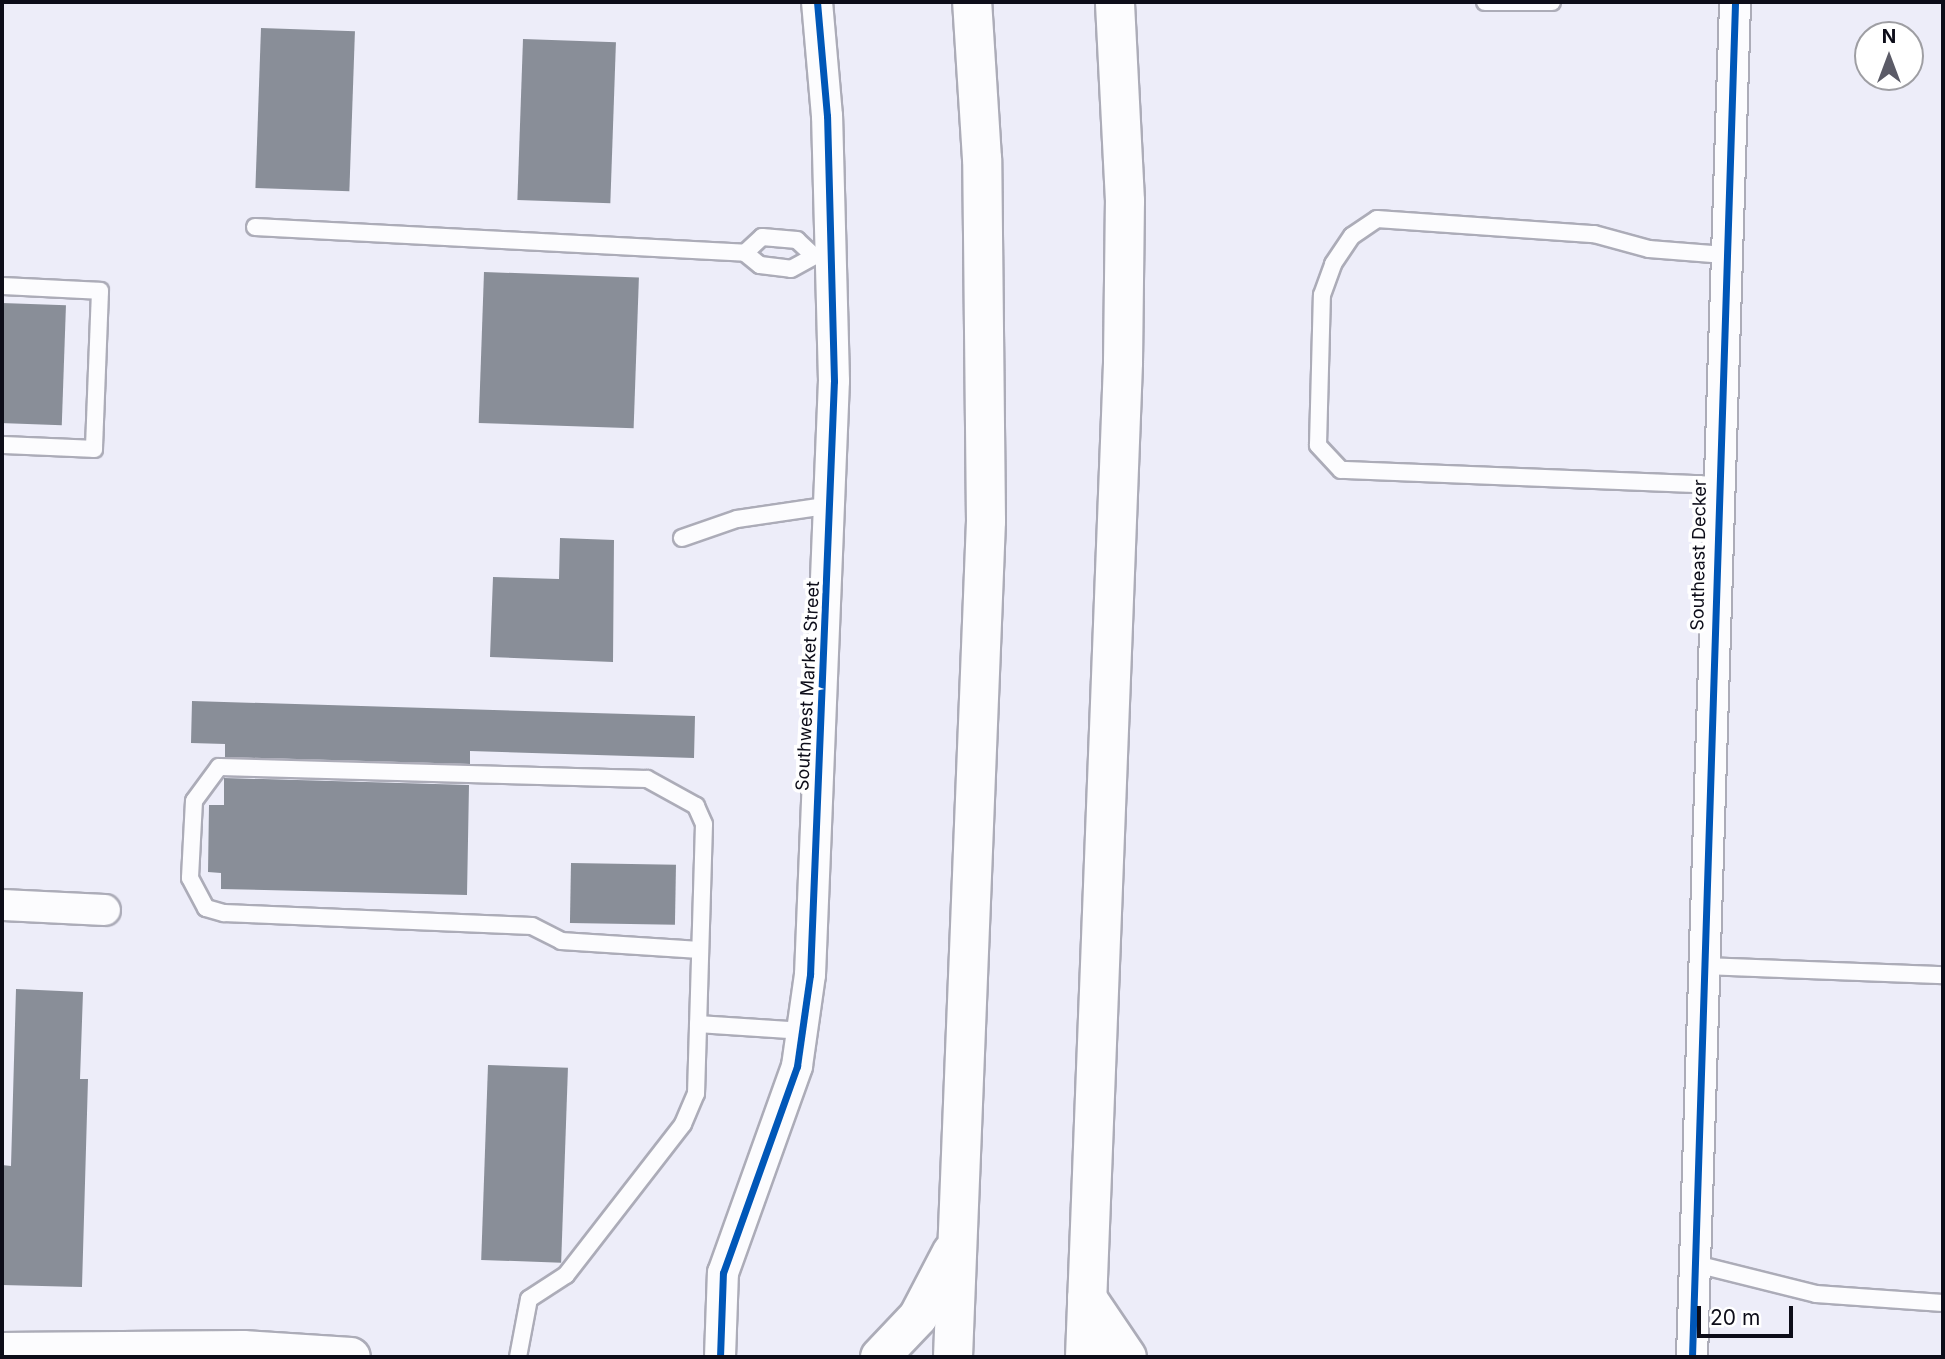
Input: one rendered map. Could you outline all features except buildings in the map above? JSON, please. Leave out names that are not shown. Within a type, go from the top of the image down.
[{"type":"main road","points":[[953,1357],[986,521],[982,159],[972,2]]},
{"type":"main road","points":[[1085,1357],[1123,362],[1125,201],[1115,2]]},
{"type":"main road","points":[[880,1357],[918,1317],[957,1241]]},
{"type":"main road","points":[[1087,1298],[1127,1357]]},
{"type":"main road","points":[[2,1352],[243,1350],[351,1357]]},
{"type":"street","name":"Southwest Market Street","points":[[720,1357],[723,1273],[782,1114],[804,1031],[832,505],[817,2]]},
{"type":"street","name":"Southeast Decker","points":[[1692,1357],[1702,1110],[1717,485],[1735,2]]},
{"type":"street","points":[[2,905],[106,910]]},
{"type":"lane","points":[[1485,2],[1552,2]]},
{"type":"lane","points":[[1717,485],[1342,470],[1318,445],[1322,295],[1333,264],[1352,236],[1377,219],[1594,234],[1649,249],[1726,255]]},
{"type":"lane","points":[[255,227],[745,253],[760,265],[791,269],[823,255]]},
{"type":"lane","points":[[745,253],[762,237],[797,240],[823,255]]},
{"type":"lane","points":[[2,286],[100,291],[94,449],[2,445]]},
{"type":"lane","points":[[682,538],[737,519],[832,505]]},
{"type":"lane","points":[[518,1357],[529,1299],[566,1275],[683,1124],[696,1094],[704,824],[696,806],[647,779],[219,767],[194,801],[190,878],[206,908],[224,913],[532,926],[561,940],[700,950]]},
{"type":"lane","points":[[1705,966],[1943,975]]},
{"type":"lane","points":[[698,1024],[804,1031]]},
{"type":"lane","points":[[1696,1264],[1816,1294],[1943,1303]]},
{"type":"cycle path","points":[[720,1357],[723,1273],[797,1066],[810,975],[834,381],[827,116],[817,2]]},
{"type":"cycle path","points":[[1692,1357],[1735,2]]}]
